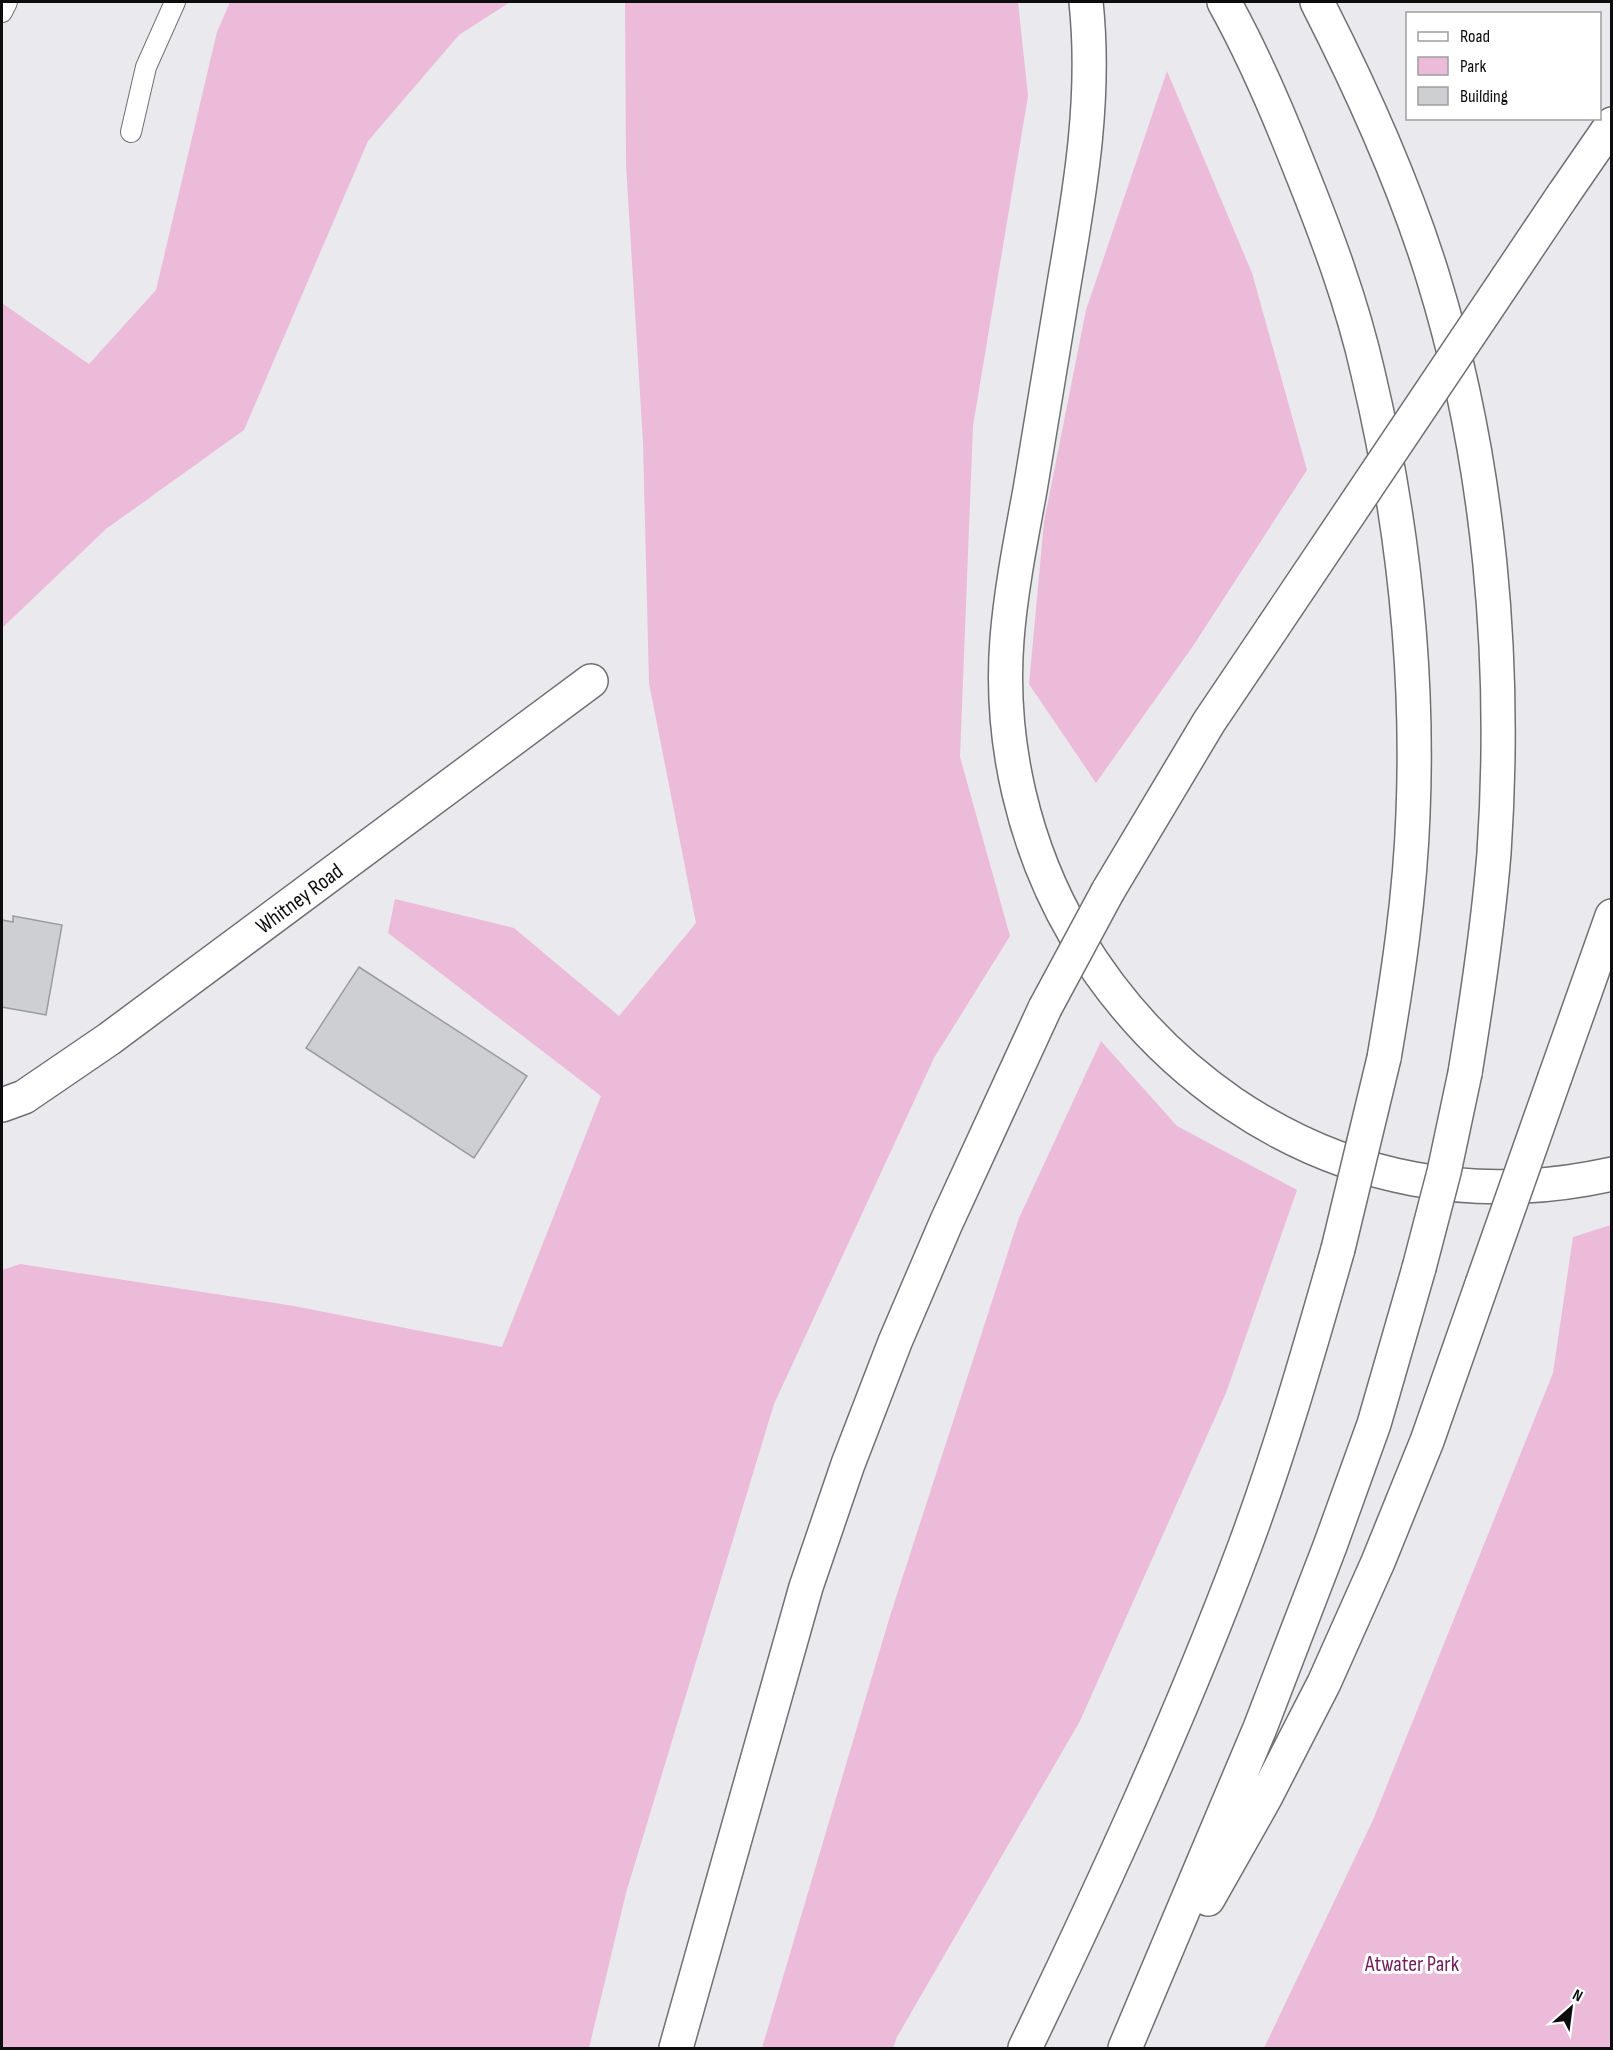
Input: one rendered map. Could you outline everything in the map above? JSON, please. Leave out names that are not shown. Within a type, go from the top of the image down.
[{"type":"main road","points":[[1086,2],[1090,76],[1085,151],[1016,569],[1007,639],[1009,738],[1016,779],[1024,815],[1050,886],[1066,920],[1100,974],[1154,1040],[1197,1078],[1251,1116],[1281,1132],[1344,1160],[1375,1170],[1437,1183],[1469,1187],[1530,1186],[1611,1174]]},
{"type":"main road","points":[[1024,2049],[1145,1789],[1220,1610],[1285,1429],[1338,1249],[1384,1058],[1407,906],[1413,812],[1414,747],[1408,618],[1392,494],[1368,372],[1330,247],[1284,127],[1224,2]]},
{"type":"main road","points":[[1130,2037],[1260,1728],[1374,1424],[1444,1172],[1465,1073],[1488,918],[1497,788],[1496,658],[1485,526],[1466,405],[1433,276],[1384,147],[1317,2]]},
{"type":"main road","points":[[676,2049],[803,1598],[848,1464],[895,1342],[946,1223],[1045,1008],[1108,891],[1203,732],[1611,124]]},
{"type":"main road","name":"Whitney Road","points":[[2,1106],[24,1097],[109,1039],[591,681]]},
{"type":"main road","points":[[1130,2037],[1265,1798],[1324,1683],[1378,1562],[1427,1442],[1611,916]]},
{"type":"lane","points":[[2,12],[7,2]]},
{"type":"lane","points":[[131,132],[146,67],[175,2]]},
{"type":"green space","points":[[230,2],[510,2],[459,35],[368,141],[244,430],[106,529],[2,628],[2,303],[89,364],[156,290],[217,32]]},
{"type":"green space","points":[[625,2],[1018,2],[1028,96],[973,426],[960,757],[1010,936],[934,1058],[774,1404],[626,1893],[589,2048],[2,2048],[2,1270],[20,1264],[294,1306],[502,1347],[601,1096],[388,933],[395,899],[514,928],[619,1016],[696,923],[649,683],[643,443],[626,164]]},
{"type":"green space","points":[[1167,71],[1252,273],[1307,470],[1193,646],[1096,783],[1029,684],[1044,522],[1086,310]]},
{"type":"green space","points":[[1101,1041],[1177,1126],[1297,1190],[1226,1393],[1080,1721],[897,2037],[893,2048],[762,2048],[890,1616],[1019,1218]]},
{"type":"green space","name":"Atwater Park","points":[[1611,1225],[1611,2048],[1264,2048],[1373,1820],[1553,1373],[1573,1237]]},
{"type":"building","points":[[13,916],[62,925],[46,1015],[2,1007],[2,920],[13,922]]},
{"type":"building","points":[[359,967],[527,1076],[474,1158],[306,1048]]}]
